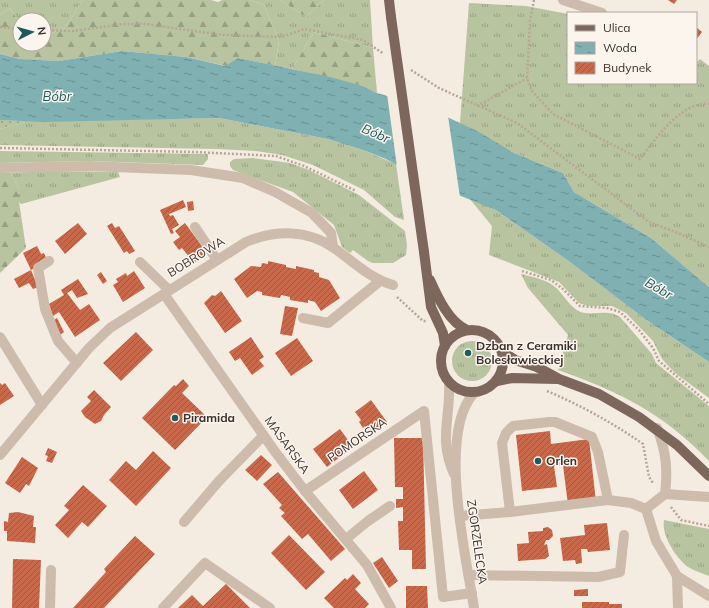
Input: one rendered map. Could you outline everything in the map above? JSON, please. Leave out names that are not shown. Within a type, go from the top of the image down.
[{"type":"main road","points":[[389,0],[431,307],[443,333],[445,346],[441,362],[442,371],[449,382],[460,391],[474,393],[489,388],[497,381],[503,366],[503,352],[500,346],[489,335],[459,327],[448,313],[428,277]]},
{"type":"main road","points":[[445,346],[454,336],[467,330]]},
{"type":"main road","points":[[503,352],[515,360],[537,367],[559,379],[604,397],[657,428],[687,453],[709,476]]},
{"type":"main road","points":[[497,381],[512,378],[559,379]]},
{"type":"street","points":[[563,0],[599,12]]},
{"type":"street","points":[[0,168],[88,166],[191,170],[243,178],[275,192],[312,213],[331,233],[333,247]]},
{"type":"street","points":[[195,227],[217,260]]},
{"type":"street","name":"BOBROWA","points":[[0,455],[89,348],[110,328],[217,260],[258,236],[274,233],[293,233],[311,236],[333,247],[357,267],[380,281],[393,284]]},
{"type":"street","points":[[49,261],[38,268],[45,309],[58,341],[77,363]]},
{"type":"street","name":"MASARSKA","points":[[140,262],[166,292],[263,436],[305,491],[367,566],[391,608]]},
{"type":"street","points":[[303,318],[328,323],[380,281]]},
{"type":"street","points":[[0,337],[42,405]]},
{"type":"street","name":"ZGORZELECKA","points":[[449,382],[450,399],[445,427],[446,446],[456,479]]},
{"type":"street","name":"ZGORZELECKA","points":[[474,393],[461,414],[457,433],[456,479],[474,608]]},
{"type":"street","name":"POMORSKA","points":[[305,491],[424,411],[443,597],[472,593]]},
{"type":"street","points":[[510,512],[502,444],[506,433],[513,426],[555,422],[592,437],[598,452],[608,500]]},
{"type":"street","points":[[657,428],[667,460],[668,476],[665,494]]},
{"type":"street","points":[[184,522],[219,481],[263,436]]},
{"type":"street","points":[[646,509],[665,494],[709,497]]},
{"type":"street","points":[[460,516],[510,512],[608,500],[631,503],[646,509]]},
{"type":"street","points":[[346,539],[368,521],[390,506]]},
{"type":"street","points":[[646,509],[656,541],[677,576],[709,596]]},
{"type":"street","points":[[469,575],[598,577],[620,572],[624,535]]},
{"type":"street","points":[[163,608],[205,563],[270,608]]},
{"type":"street","points":[[50,608],[51,570]]},
{"type":"street","points":[[677,576],[678,608]]},
{"type":"path","points":[[534,0],[530,21],[527,78],[531,90],[553,114],[640,159],[677,116],[701,103],[709,104]]},
{"type":"path","points":[[52,30],[73,31],[123,24],[146,24],[222,35],[282,38],[304,29],[363,40],[388,56]]},
{"type":"path","points":[[0,27],[12,28]]},
{"type":"path","points":[[407,68],[439,88],[517,123],[649,222],[678,233],[709,248]]},
{"type":"path","points":[[477,106],[527,78]]},
{"type":"path","points":[[0,148],[195,152],[276,156],[304,166],[356,191]]},
{"type":"path","points":[[522,271],[551,280],[563,289],[580,306],[607,308],[620,312],[639,330],[653,348],[659,361],[709,404]]},
{"type":"path","points":[[396,296],[423,321],[432,321]]},
{"type":"path","points":[[545,391],[563,398],[621,429],[643,444],[649,477],[655,485]]},
{"type":"path","points":[[672,508],[681,520],[709,526]]},
{"type":"green space","points":[[0,0],[83,0],[65,28],[52,33],[52,12],[12,12],[10,8],[0,15]]},
{"type":"green space","points":[[83,0],[211,0],[218,2],[222,0],[250,0],[264,5],[279,41],[275,66],[238,58],[226,66],[186,57],[122,51],[59,61],[20,59],[0,54],[0,15],[10,8],[12,12],[12,52],[52,52],[52,33],[65,28]]},
{"type":"green space","points":[[250,0],[280,0],[306,17],[324,0],[370,0],[373,48],[314,32],[292,69],[275,66],[279,41],[264,5]]},
{"type":"green space","points":[[280,0],[324,0],[306,17]]},
{"type":"green space","points":[[469,3],[526,6],[567,14],[567,84],[697,84],[697,62],[700,59],[709,66],[709,287],[651,238],[574,192],[563,173],[514,153],[460,123]]},
{"type":"green space","points":[[314,32],[373,48],[377,93],[363,86],[292,69]]},
{"type":"green space","points":[[219,118],[328,139],[363,150],[396,164],[404,220],[395,217],[364,190],[313,165],[282,155],[256,151],[217,149],[0,145],[0,129],[29,121]]},
{"type":"green space","points":[[0,120],[2,120],[29,121],[0,129]]},
{"type":"green space","points":[[0,151],[208,154],[208,159],[203,165],[89,161],[0,163]]},
{"type":"green space","points":[[253,158],[290,163],[309,170],[359,195],[405,231],[407,245],[406,255],[393,263],[373,263],[353,250],[350,253],[342,247],[334,225],[293,192],[233,170],[230,166],[230,162],[234,159]]},
{"type":"green space","points":[[46,171],[118,172],[120,177],[21,204],[19,202],[19,189],[11,173]]},
{"type":"green space","points":[[0,173],[11,173],[19,189],[19,202],[26,248],[0,273]]},
{"type":"green space","points":[[469,198],[496,210],[570,262],[645,319],[709,362],[709,398],[675,373],[662,359],[653,341],[626,313],[612,306],[588,306],[579,303],[559,282],[489,255],[492,226]]},
{"type":"green space","points":[[521,274],[551,284],[559,290],[572,306],[580,312],[611,313],[620,317],[652,354],[656,363],[709,406],[709,461],[675,430],[640,406],[601,387],[558,370],[568,335],[528,288]]},
{"type":"green space","points":[[472,341],[486,347],[492,361],[486,375],[472,381],[458,375],[452,361],[458,347]]},
{"type":"green space","points":[[664,520],[709,529],[709,576],[688,567],[674,552],[667,539]]},
{"type":"water","name":"Bóbr","points":[[122,51],[186,57],[225,66],[238,58],[330,77],[363,86],[377,93],[428,108],[479,132],[514,153],[563,173],[574,192],[651,238],[709,287],[709,362],[645,319],[570,262],[496,210],[436,186],[386,159],[363,150],[328,139],[219,118],[43,122],[0,120],[0,54],[20,59],[59,61]]},
{"type":"pier","points":[[387,94],[429,106],[448,116],[460,197],[435,188],[397,167]]},
{"type":"building","points":[[668,0],[677,0],[674,4]]},
{"type":"building","points":[[697,28],[702,32],[697,39]]},
{"type":"building","points":[[183,200],[186,207],[169,214],[170,216],[173,215],[179,225],[172,229],[174,233],[171,234],[160,210]]},
{"type":"building","points":[[193,201],[194,210],[188,211],[187,202]]},
{"type":"building","points":[[78,223],[87,234],[65,254],[55,241]]},
{"type":"building","points":[[112,223],[115,228],[119,226],[135,251],[129,254],[127,251],[124,253],[107,226]]},
{"type":"building","points":[[185,223],[207,253],[194,263],[182,248],[179,250],[173,242],[180,237],[175,231]]},
{"type":"building","points":[[37,246],[41,254],[44,253],[47,260],[31,270],[23,253]]},
{"type":"building","points":[[268,261],[296,269],[296,266],[314,270],[314,272],[319,273],[319,277],[329,280],[340,298],[321,311],[315,302],[308,300],[308,303],[290,300],[290,297],[281,295],[280,298],[262,295],[262,292],[257,291],[247,298],[234,279],[251,266],[261,267],[262,263],[268,264]]},
{"type":"building","points":[[31,270],[38,287],[33,289],[29,283],[19,288],[14,279]]},
{"type":"building","points":[[134,271],[145,288],[123,302],[113,285],[118,282],[116,279],[126,273],[127,276]]},
{"type":"building","points":[[101,272],[107,281],[103,284],[97,275]]},
{"type":"building","points":[[78,279],[88,294],[77,298],[72,290],[67,293],[80,310],[89,304],[100,320],[75,337],[59,312],[53,316],[49,304],[64,295],[61,290]]},
{"type":"building","points":[[221,291],[242,321],[225,333],[204,303],[212,295],[215,296]]},
{"type":"building","points":[[285,306],[298,308],[292,336],[280,334]]},
{"type":"building","points":[[57,318],[64,332],[60,335],[54,320]]},
{"type":"building","points":[[136,332],[153,350],[121,381],[103,363]]},
{"type":"building","points":[[251,337],[264,357],[259,360],[264,366],[252,375],[240,358],[235,361],[229,352]]},
{"type":"building","points":[[297,338],[313,361],[291,376],[275,353]]},
{"type":"building","name":"Piramida","points":[[183,379],[189,386],[182,393],[207,417],[175,450],[142,418],[174,385],[176,386]]},
{"type":"building","points":[[0,383],[2,385],[5,383],[14,396],[0,405]]},
{"type":"building","points":[[94,390],[111,407],[101,421],[95,424],[85,417],[81,411],[91,401],[87,397]]},
{"type":"building","points":[[371,400],[387,422],[371,434],[365,426],[363,428],[359,422],[361,420],[355,412]]},
{"type":"building","points":[[340,429],[353,447],[327,467],[313,449]]},
{"type":"building","points":[[550,431],[551,444],[589,439],[596,502],[568,505],[563,465],[554,466],[557,487],[522,491],[516,435]]},
{"type":"building","points":[[394,438],[423,438],[426,569],[412,569],[412,550],[399,550],[398,521],[403,521],[403,507],[396,508],[396,499],[403,499],[403,487],[395,487]]},
{"type":"building","points":[[48,448],[57,452],[52,463],[46,461],[48,456],[45,455]]},
{"type":"building","points":[[153,451],[171,468],[136,506],[109,480],[126,461],[136,470]]},
{"type":"building","points":[[261,455],[272,465],[257,481],[245,470]]},
{"type":"building","points":[[22,457],[38,468],[29,486],[26,484],[20,493],[5,483]]},
{"type":"building","points":[[364,471],[378,490],[353,509],[339,490]]},
{"type":"building","points":[[278,472],[345,549],[331,561],[308,534],[302,539],[281,516],[285,513],[279,508],[282,505],[263,484]]},
{"type":"building","points":[[83,485],[107,506],[88,527],[82,522],[68,538],[55,525],[69,510],[64,506]]},
{"type":"building","points":[[18,512],[34,516],[33,527],[36,527],[35,543],[7,541],[7,531],[4,531],[4,521],[8,522],[9,513]]},
{"type":"building","points":[[607,523],[610,550],[588,552],[587,549],[581,549],[582,563],[576,564],[575,560],[563,561],[560,538],[585,535],[584,525]]},
{"type":"building","points":[[548,527],[552,530],[553,536],[549,540],[546,540],[544,545],[547,544],[549,556],[545,559],[518,561],[517,544],[529,543],[528,532],[543,531],[543,528]]},
{"type":"building","points":[[289,535],[325,572],[306,590],[271,553]]},
{"type":"building","points":[[135,536],[155,554],[104,608],[73,608],[106,572],[104,569]]},
{"type":"building","points":[[382,557],[398,581],[389,588],[373,563]]},
{"type":"building","points":[[13,559],[41,560],[39,608],[12,608]]},
{"type":"building","points":[[353,574],[361,583],[355,589],[369,604],[365,608],[334,608],[324,598],[345,578],[347,580]]},
{"type":"building","points":[[226,584],[250,608],[178,608],[192,595],[203,606]]},
{"type":"building","points":[[406,586],[427,586],[428,608],[406,608]]},
{"type":"building","points":[[588,589],[588,596],[574,596],[574,590]]},
{"type":"building","points":[[582,602],[609,602],[609,604],[622,604],[622,608],[582,608]]},
{"type":"place","name":"Dzban z Ceramiki Bolesławieckiej","points":[[468,353]]},
{"type":"place","name":"Piramida","points":[[175,418]]},
{"type":"place","name":"Orlen","points":[[538,461]]}]
